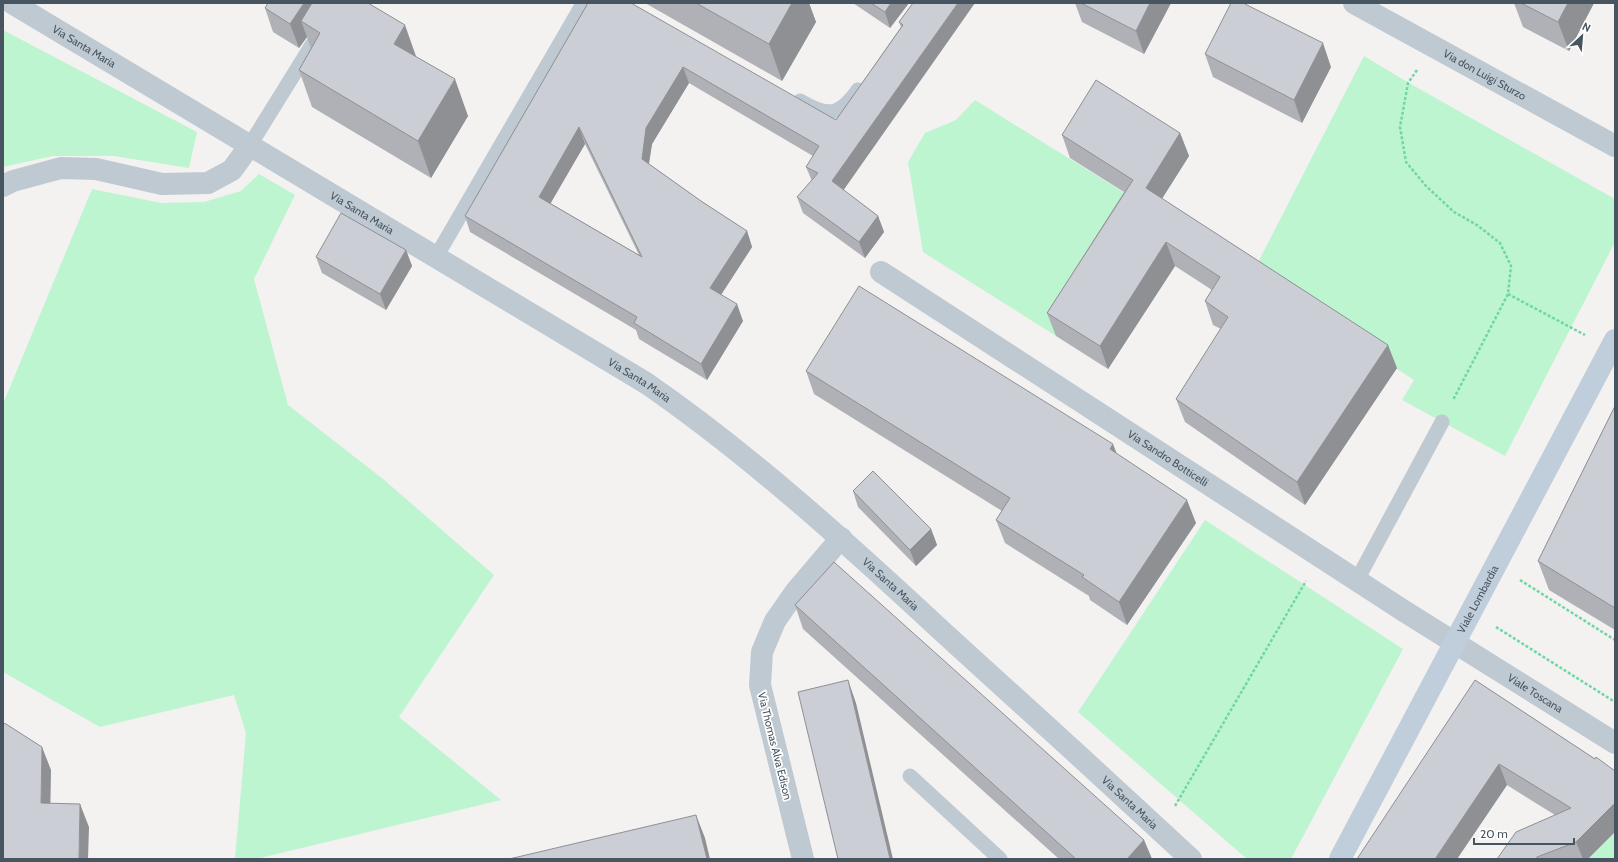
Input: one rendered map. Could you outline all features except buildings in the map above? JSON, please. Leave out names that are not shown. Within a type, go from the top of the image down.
[{"type":"street","name":"Via Santa Maria","points":[[12,3],[652,387],[724,440],[841,538],[1191,859]]},
{"type":"street","name":"Via don Luigi Sturzo","points":[[1354,3],[1615,146]]},
{"type":"street","points":[[3,186],[13,181],[61,168],[96,169],[162,184],[208,183],[232,170],[250,145]]},
{"type":"street","name":"Via Sandro Botticelli","points":[[881,272],[1455,642]]},
{"type":"street","name":"Viale Lombardia","points":[[1340,859],[1613,344]]},
{"type":"street","name":"Via Thomas Alva Edison","points":[[803,859],[760,685],[762,652],[775,621],[796,591],[841,538]]},
{"type":"street","name":"Viale Toscana","points":[[1455,642],[1615,743]]},
{"type":"lane","points":[[250,145],[338,3]]},
{"type":"lane","points":[[436,257],[580,9],[589,3]]},
{"type":"lane","points":[[786,93],[813,109],[829,113],[848,105],[865,80]]},
{"type":"lane","points":[[1357,580],[1442,422]]},
{"type":"lane","points":[[910,776],[1000,859]]},
{"type":"path","points":[[1432,46],[1408,83],[1400,127],[1406,162],[1426,186],[1454,212],[1477,226],[1500,243],[1510,266],[1508,294],[1442,422]]},
{"type":"path","points":[[1508,294],[1613,344]]},
{"type":"path","points":[[1161,831],[1321,556]]},
{"type":"path","points":[[1496,565],[1615,640]]},
{"type":"path","points":[[1472,612],[1615,702]]},
{"type":"green space","points":[[3,30],[197,132],[189,168],[114,156],[53,156],[3,167]]},
{"type":"green space","points":[[1364,56],[1615,199],[1615,242],[1505,456],[1402,400],[1414,380],[1252,274]]},
{"type":"green space","points":[[975,100],[1141,203],[1056,336],[923,252],[908,162],[925,133],[956,120]]},
{"type":"green space","points":[[259,174],[295,195],[254,279],[288,405],[383,479],[494,575],[399,717],[501,800],[256,859],[235,859],[246,733],[234,695],[100,727],[3,672],[3,404],[92,189],[161,203],[204,202],[241,191]]},
{"type":"green space","points":[[1205,520],[1403,649],[1291,859],[1247,859],[1078,712]]},
{"type":"green space","points":[[1615,832],[1615,859],[1588,859]]}]
